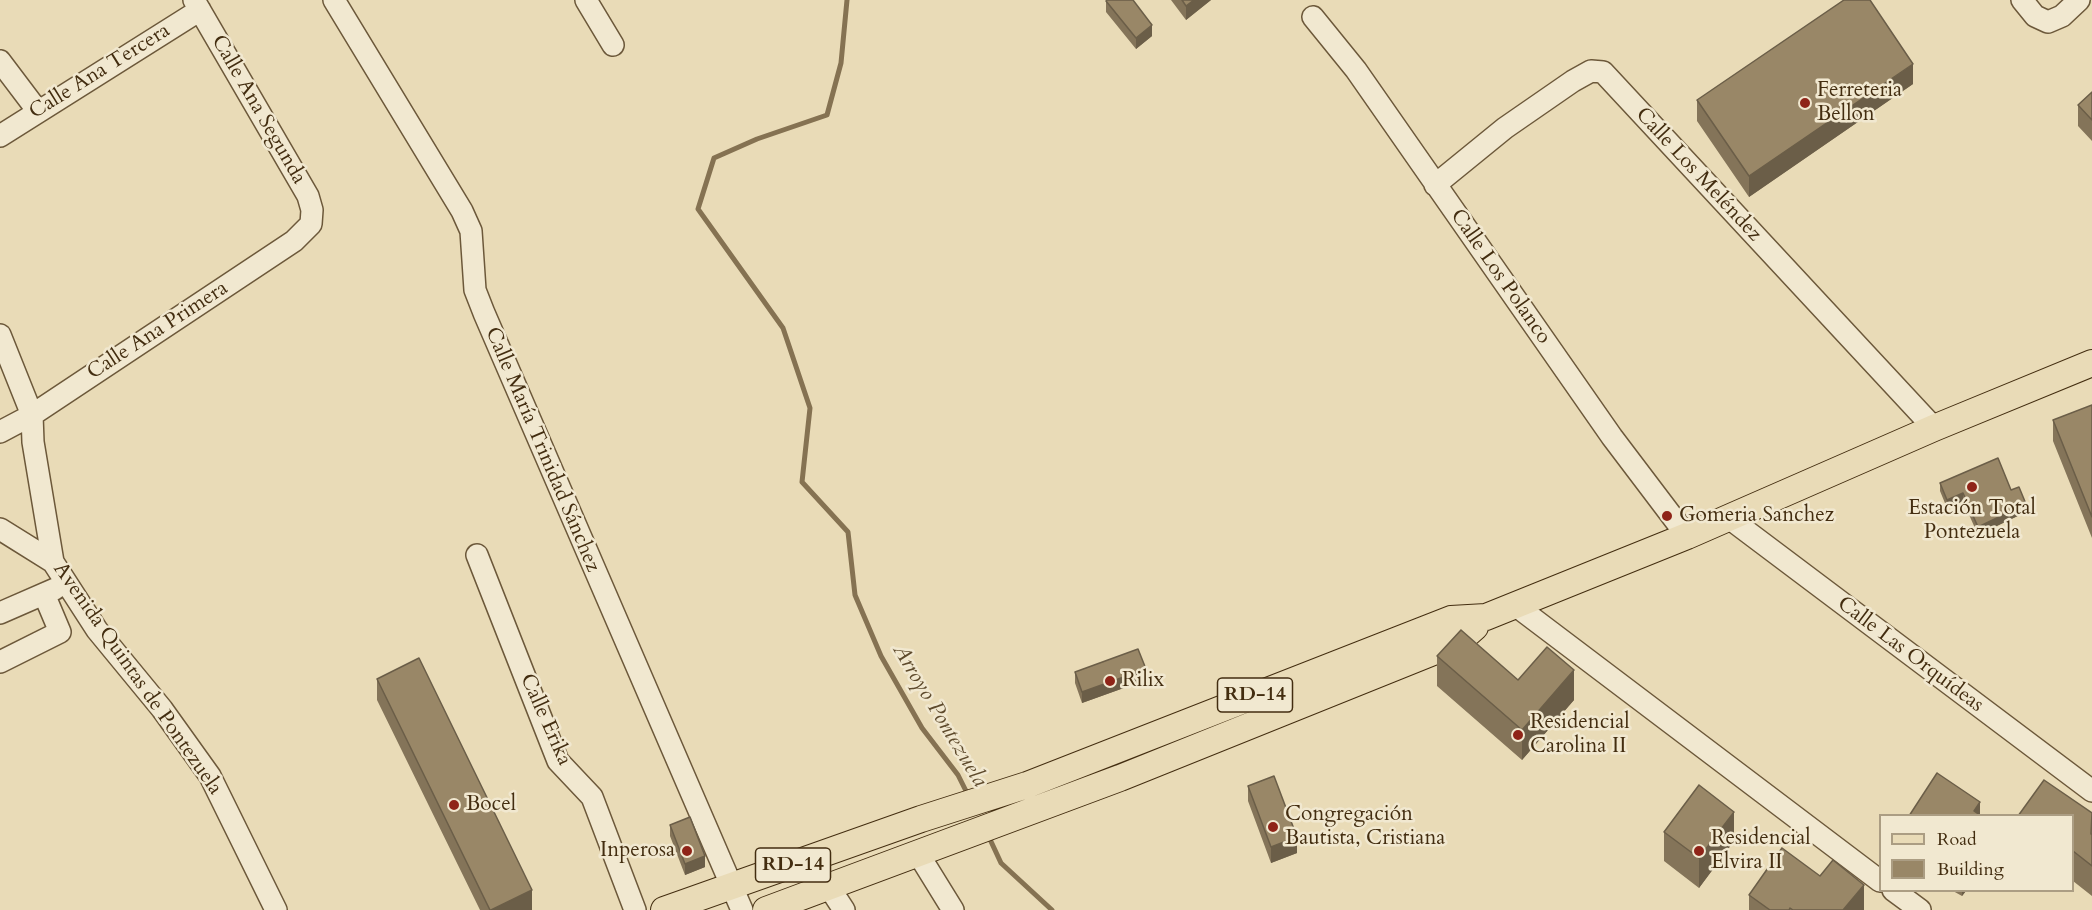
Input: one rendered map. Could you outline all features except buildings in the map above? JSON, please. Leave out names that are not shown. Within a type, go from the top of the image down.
[{"type":"main road","name":"RD-14","points":[[664,910],[738,899],[921,819],[1027,785],[1451,619],[1486,617],[1687,536],[1934,428],[2092,363]]},
{"type":"main road","name":"RD-14","points":[[766,910],[1039,810],[1458,642],[1486,617]]},
{"type":"street","name":"Calle María Trinidad Sánchez","points":[[334,0],[462,212],[471,231],[476,290],[484,313],[608,604],[738,899]]},
{"type":"street","points":[[586,0],[613,45]]},
{"type":"street","points":[[2022,0],[2035,16],[2048,22],[2062,16],[2079,0]]},
{"type":"street","name":"Calle Ana Tercera","points":[[0,136],[197,5]]},
{"type":"street","name":"Calle Ana Segunda","points":[[197,5],[308,196],[312,210],[311,224]]},
{"type":"street","name":"Calle Los Polanco","points":[[1314,17],[1356,70],[1612,436],[1687,536]]},
{"type":"street","points":[[0,61],[37,110]]},
{"type":"street","name":"Calle Los Meléndez","points":[[1436,185],[1505,128],[1573,81],[1591,71],[1603,72],[1934,428]]},
{"type":"street","name":"Calle Ana Primera","points":[[0,432],[32,415],[294,241],[311,224]]},
{"type":"street","name":"Avenida Quintas de Pontezuela","points":[[0,335],[32,415],[33,442],[53,562],[97,630],[162,709],[210,776],[276,910]]},
{"type":"street","name":"Calle Las Orquídeas","points":[[1729,518],[2092,792]]},
{"type":"street","points":[[0,529],[53,562]]},
{"type":"street","name":"Calle Erika","points":[[477,555],[558,761],[592,797],[636,910]]},
{"type":"street","points":[[0,613],[67,584]]},
{"type":"street","points":[[0,662],[60,632],[44,594]]},
{"type":"street","points":[[1515,605],[1879,879]]},
{"type":"street","points":[[927,852],[953,910]]},
{"type":"street","points":[[829,887],[844,910]]},
{"type":"waterway","name":"Arroyo Pontezuela","points":[[847,0],[841,63],[827,115],[757,139],[714,158],[698,209],[783,328],[810,408],[802,482],[848,532],[855,595],[881,656],[922,728],[958,775],[969,797]]},
{"type":"waterway","name":"Arroyo Pontezuela","points":[[988,835],[1001,863],[1052,910]]},
{"type":"place","name":"Ferreteria Bellon","points":[[1805,103]]},
{"type":"place","name":"Estación Total Pontezuela","points":[[1972,487]]},
{"type":"place","name":"Gomeria Sanchez","points":[[1667,516]]},
{"type":"place","name":"Rilix","points":[[1110,681]]},
{"type":"place","name":"Residencial Carolina II","points":[[1518,735]]},
{"type":"place","name":"Bocel","points":[[454,805]]},
{"type":"place","name":"Congregación Bautista, Cristiana","points":[[1273,827]]},
{"type":"place","name":"Inperosa","points":[[687,851]]},
{"type":"place","name":"Residencial Elvira II","points":[[1699,851]]}]
